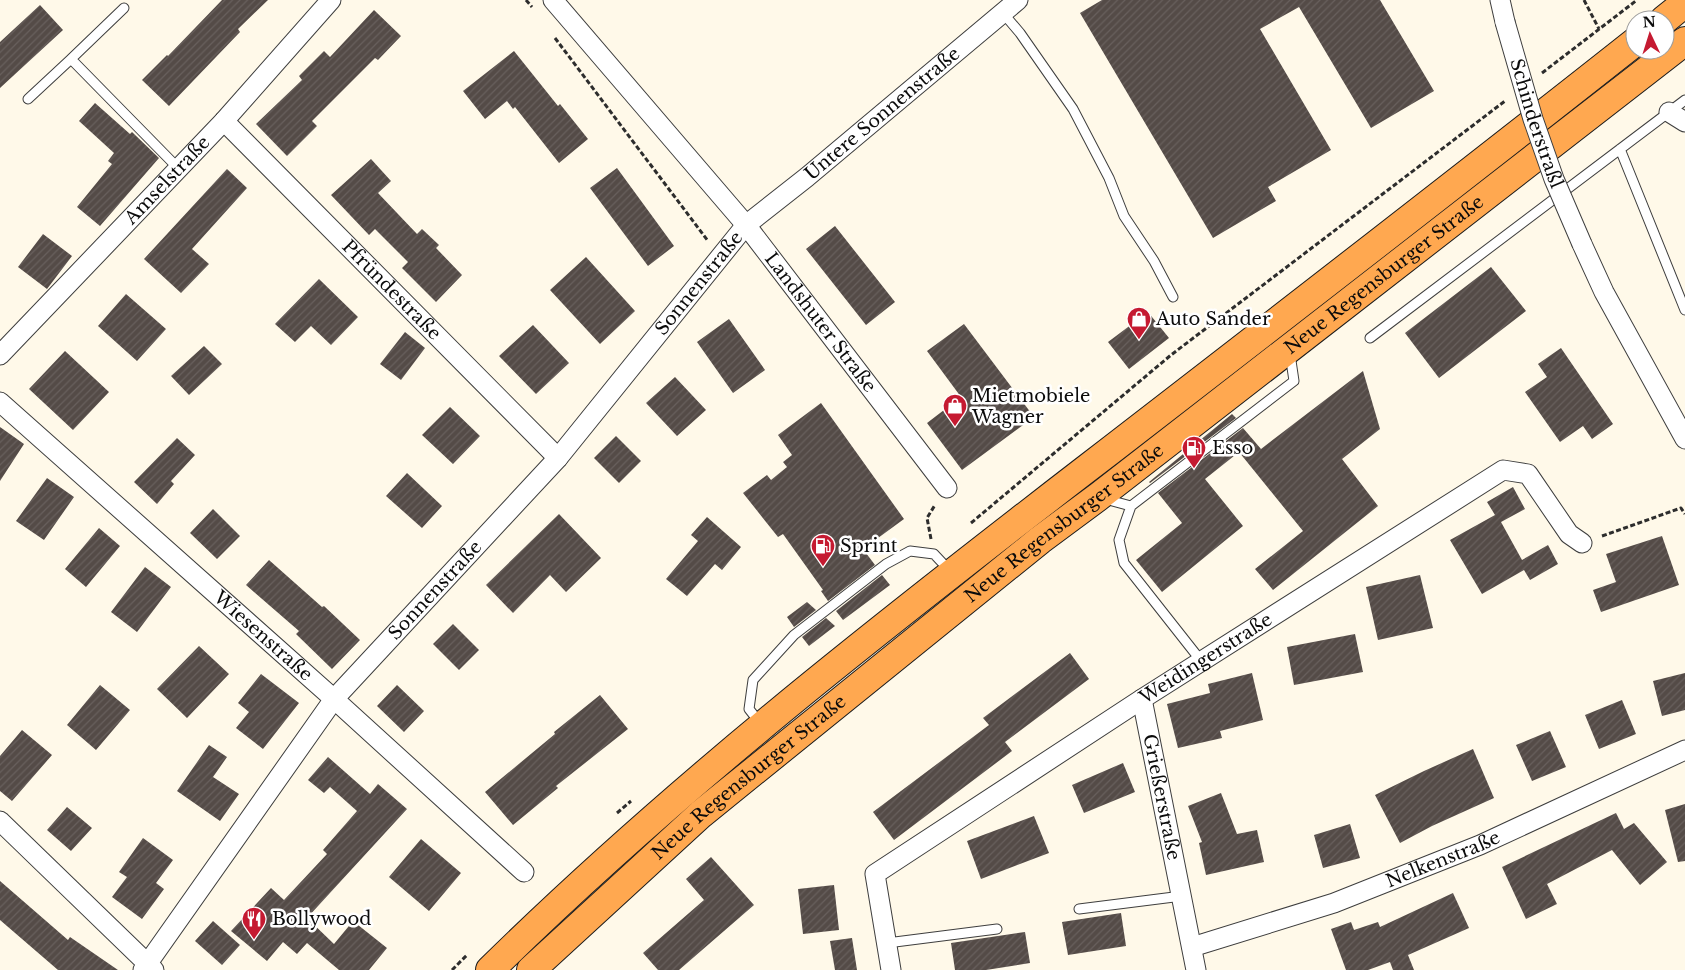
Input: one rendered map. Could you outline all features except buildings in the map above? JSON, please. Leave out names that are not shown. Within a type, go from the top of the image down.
[{"type":"highway","points":[[1675,11],[1685,3]]},
{"type":"highway","name":"Neue Regensburger Straße","points":[[532,970],[700,814],[1040,540],[1685,41]]},
{"type":"highway","name":"Neue Regensburger Straße","points":[[490,970],[612,856],[762,726],[943,563],[1475,169],[1625,50]]},
{"type":"street","name":"Amselstraße","points":[[0,355],[224,121],[331,0]]},
{"type":"street","name":"Landshuter Straße","points":[[553,0],[746,225],[947,488]]},
{"type":"street","name":"Untere Sonnenstraße","points":[[746,225],[807,177],[1018,0]]},
{"type":"street","name":"Schinderstraßl","points":[[1500,0],[1531,111],[1554,178],[1604,292],[1685,439]]},
{"type":"street","points":[[1669,112],[1685,122]]},
{"type":"street","name":"Pfründestraße","points":[[224,121],[558,458]]},
{"type":"street","name":"Sonnenstraße","points":[[148,968],[334,699],[558,458],[746,225]]},
{"type":"street","name":"Wiesenstraße","points":[[0,402],[334,699],[524,872]]},
{"type":"street","name":"Weidingerstraße","points":[[891,970],[875,874],[1142,699],[1502,470],[1528,474],[1569,534],[1582,543]]},
{"type":"street","name":"Grießerstraße","points":[[1142,699],[1196,970]]},
{"type":"street","name":"Nelkenstraße","points":[[1192,947],[1334,903],[1480,846],[1685,750]]},
{"type":"street","points":[[0,820],[148,968]]},
{"type":"lane","points":[[28,99],[124,8]]},
{"type":"lane","points":[[1002,12],[1020,33],[1073,109],[1109,178],[1124,216],[1154,261],[1173,297]]},
{"type":"lane","points":[[71,59],[178,168]]},
{"type":"lane","points":[[1370,338],[1685,100]]},
{"type":"lane","points":[[1620,149],[1685,310]]},
{"type":"lane","points":[[1202,662],[1124,563],[1119,540],[1131,506],[1294,381],[1289,348]]},
{"type":"lane","points":[[1098,497],[1131,506]]},
{"type":"lane","points":[[762,726],[748,709],[753,680],[794,635],[886,564],[910,551],[943,563]]},
{"type":"lane","points":[[1079,909],[1182,896]]},
{"type":"lane","points":[[887,944],[997,929]]},
{"type":"path","points":[[526,0],[532,8]]},
{"type":"path","points":[[1584,0],[1599,29],[1636,0]]},
{"type":"path","points":[[550,31],[720,257]]},
{"type":"path","points":[[943,563],[927,518],[947,488]]},
{"type":"path","points":[[1582,543],[1681,508],[1685,514]]},
{"type":"place","name":"Auto Sander","points":[[1139,340]]},
{"type":"place","name":"Mietmobiele Wagner","points":[[955,427]]},
{"type":"place","name":"Esso","points":[[1194,469]]},
{"type":"place","name":"Sprint","points":[[823,567]]},
{"type":"place","name":"Bollywood","points":[[254,940]]}]
